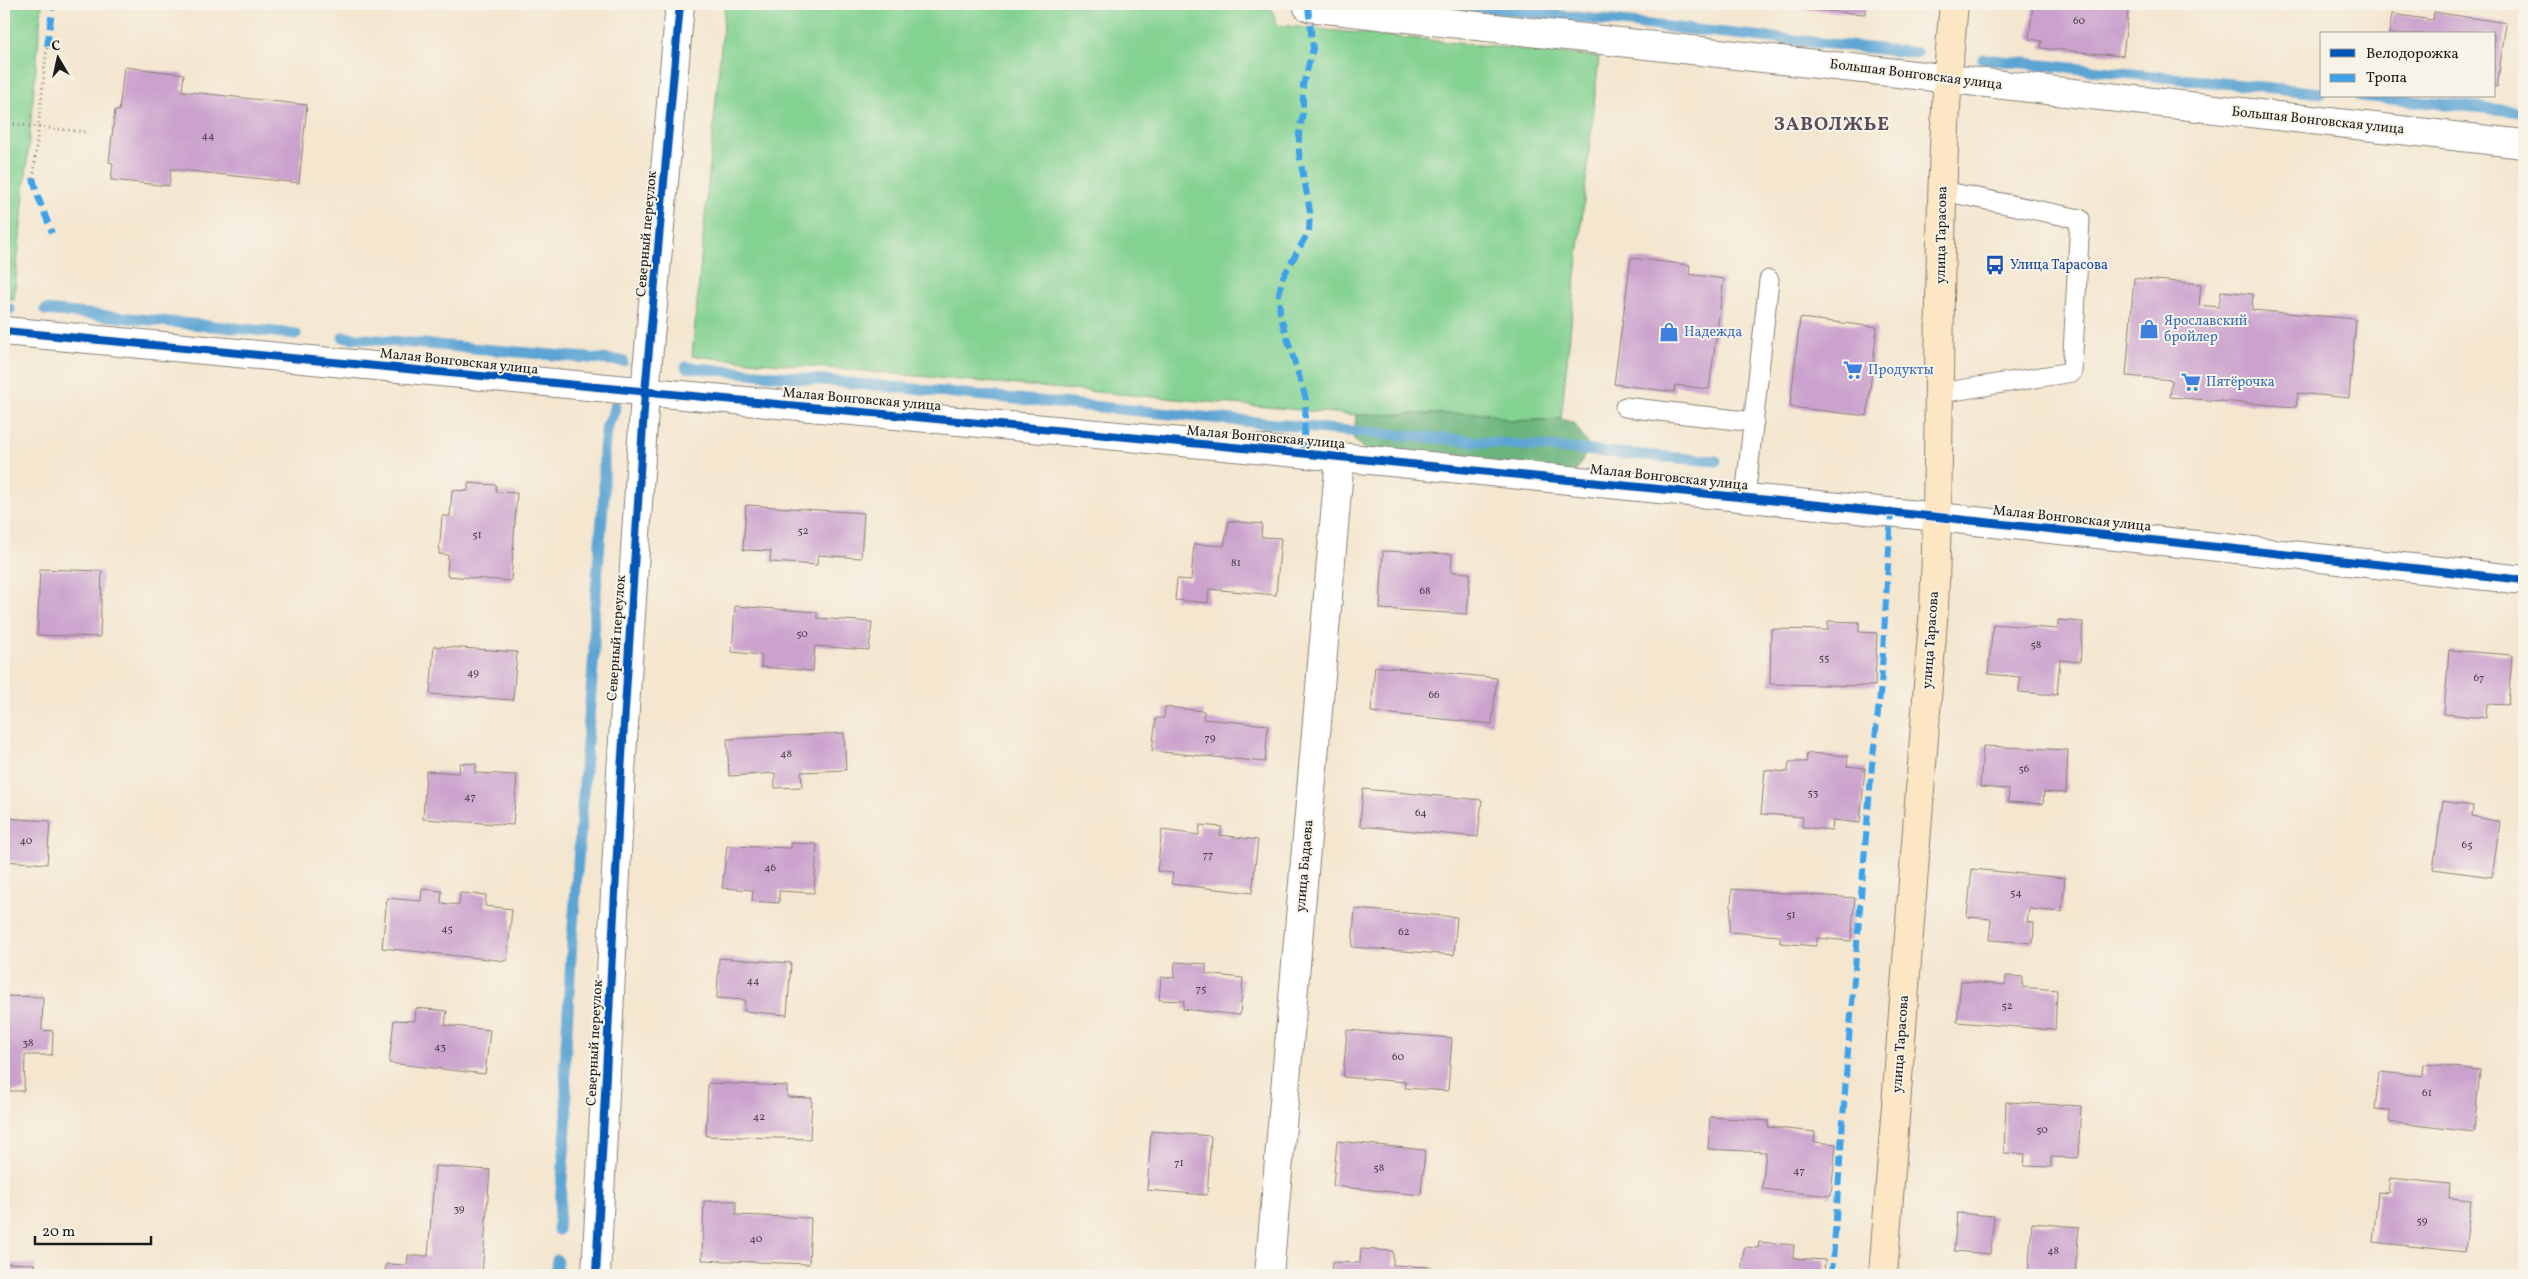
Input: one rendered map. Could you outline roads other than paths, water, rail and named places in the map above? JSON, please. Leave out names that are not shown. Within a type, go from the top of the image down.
[{"type":"street","name":"Северный переулок","points":[[596,1275],[621,772],[645,393],[680,4]]},
{"type":"street","name":"улица Тарасова","points":[[1883,1275],[1934,608],[1938,517],[1943,191],[1947,79],[1954,4]]},
{"type":"street","name":"Большая Вонговская улица","points":[[1308,5],[2524,144]]},
{"type":"street","name":"Малая Вонговская улица","points":[[4,331],[645,393],[1340,457],[1938,517],[2524,580]]},
{"type":"street","name":"улица Бадаева","points":[[1269,1275],[1340,457]]},
{"type":"lane","points":[[1940,393],[2072,372],[2080,218],[1943,191]]},
{"type":"lane","points":[[1745,498],[1769,280]]},
{"type":"lane","points":[[1625,407],[1754,422]]},
{"type":"waterway","points":[[1448,4],[1917,53]]},
{"type":"waterway","points":[[1983,59],[2320,93]]},
{"type":"waterway","points":[[2380,98],[2524,112]]},
{"type":"waterway","points":[[4,308],[10,309]]},
{"type":"waterway","points":[[45,310],[296,334]]},
{"type":"waterway","points":[[343,337],[623,361]]},
{"type":"waterway","points":[[686,367],[1326,429],[1716,461]]},
{"type":"waterway","points":[[558,1230],[567,1115],[565,1065],[572,939],[594,653],[594,616],[604,494],[604,449],[607,425],[614,413],[615,406]]},
{"type":"waterway","points":[[555,1275],[557,1260]]},
{"type":"place","name":"Улица Тарасова","points":[[1995,265]]},
{"type":"place","name":"Ярославский бройлер","points":[[2149,329]]},
{"type":"place","name":"Надежда","points":[[1669,332]]},
{"type":"place","name":"Продукты","points":[[1853,370]]},
{"type":"place","name":"Пятёрочка","points":[[2191,382]]},
{"type":"district","name":"ЗАВОЛЖЬЕ","points":[[1832,125]]}]
